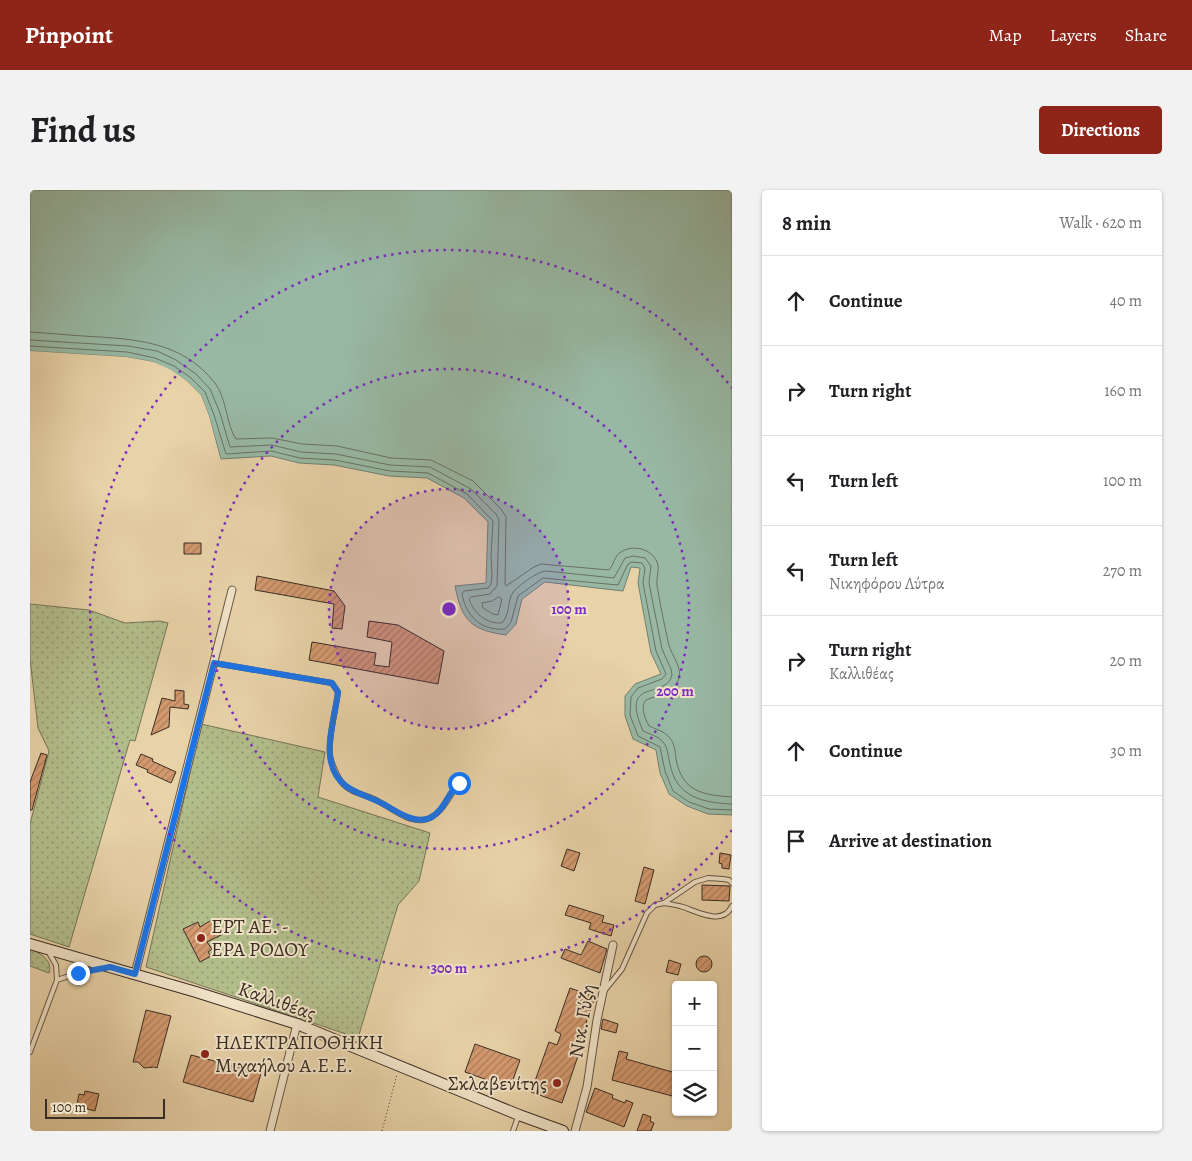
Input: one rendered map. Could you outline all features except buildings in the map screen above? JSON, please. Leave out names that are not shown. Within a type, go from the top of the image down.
[{"type":"main road","name":"Καλλιθέας","points":[[30,944],[297,1024],[519,1115],[563,1131]]},
{"type":"street","points":[[135,974],[232,590]]},
{"type":"street","name":"Νικ. Γύζη","points":[[575,1131],[587,1086],[597,1020],[613,945]]},
{"type":"street","points":[[270,1131],[297,1024]]},
{"type":"lane","points":[[214,663],[332,683],[338,692],[329,744],[330,757],[335,773],[344,785],[359,794],[373,798],[412,819],[424,820],[432,817],[443,808],[457,785],[462,783]]},
{"type":"lane","points":[[602,994],[622,969],[647,913],[655,905],[664,903],[695,882],[708,878],[729,880],[732,883]]},
{"type":"lane","points":[[664,903],[705,915],[720,917],[730,912],[732,906]]},
{"type":"lane","points":[[30,1052],[57,980],[56,965],[47,948]]},
{"type":"lane","points":[[57,980],[84,971],[110,967]]},
{"type":"lane","points":[[513,1131],[519,1115]]},
{"type":"path","points":[[382,1131],[399,1066]]},
{"type":"green space","points":[[30,604],[89,610],[125,623],[160,621],[168,623],[135,741],[130,740],[69,947],[30,934],[30,824],[49,751],[38,728],[30,659]]},
{"type":"green space","points":[[201,724],[325,752],[318,797],[430,833],[419,881],[398,905],[358,1038],[146,967]]},
{"type":"green space","points":[[30,949],[48,961],[49,973],[30,966]]},
{"type":"water","points":[[30,190],[732,190],[732,815],[708,814],[687,806],[669,794],[660,773],[656,750],[633,739],[625,716],[625,696],[635,684],[661,674],[651,653],[638,583],[640,568],[631,567],[623,591],[545,582],[522,599],[516,624],[506,635],[484,630],[476,627],[465,616],[455,586],[486,583],[488,522],[464,498],[427,478],[389,476],[334,465],[299,463],[271,456],[221,459],[201,395],[188,382],[154,362],[126,357],[30,351]]},
{"type":"pier","points":[[30,351],[126,357],[154,362],[171,370],[188,382],[201,395],[209,416],[221,462],[218,460],[207,417],[198,396],[186,384],[170,373],[153,365],[126,360],[30,354]]},
{"type":"place","name":"ΕΡΤ ΑΕ. - ΕΡΑ ΡΟΔΟΥ","points":[[201,938]]},
{"type":"place","name":"ΗΛΕΚΤΡΑΠΟΘΗΚΗ Μιχαήλου Α.Ε.Ε.","points":[[205,1054]]},
{"type":"place","name":"Σκλαβενίτης","points":[[557,1083]]},
{"type":"route","points":[[78,973],[110,967],[135,974],[214,663],[332,683],[338,692],[329,744],[330,757],[335,773],[344,785],[359,794],[373,798],[412,819],[424,820],[432,817],[443,808],[459,783]]}]
